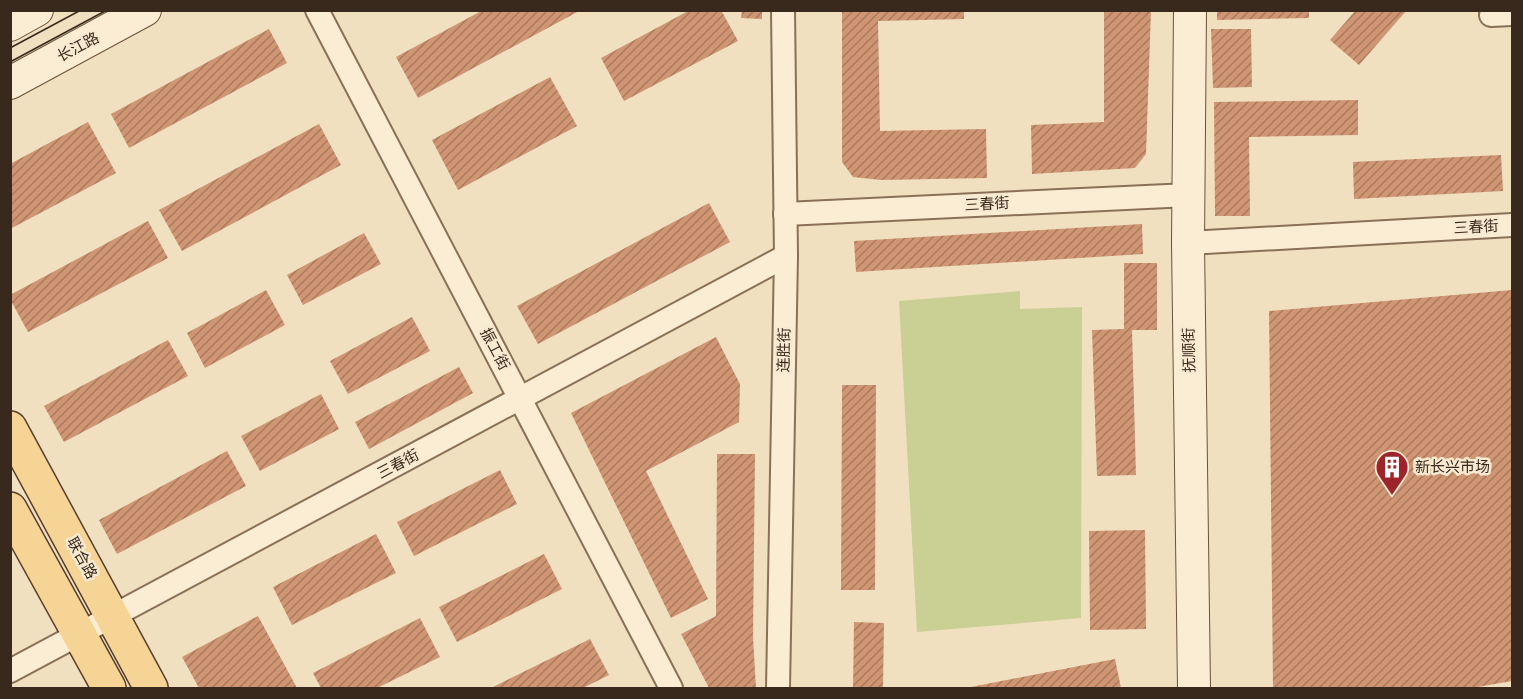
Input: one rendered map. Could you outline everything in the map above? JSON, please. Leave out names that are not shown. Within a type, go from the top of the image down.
[{"type":"main road","name":"联合路","points":[[10,428],[151,688]]},
{"type":"main road","points":[[10,509],[109,688]]},
{"type":"street","points":[[10,25],[37,10]]},
{"type":"street","name":"长江路","points":[[10,83],[145,10]]},
{"type":"street","name":"振工街","points":[[318,10],[671,688]]},
{"type":"street","name":"连胜街","points":[[778,688],[786,256],[783,10]]},
{"type":"street","name":"抚顺街","points":[[1190,10],[1188,243],[1194,688]]},
{"type":"street","name":"三春街","points":[[785,214],[1189,195]]},
{"type":"street","name":"三春街","points":[[1188,243],[1512,225]]},
{"type":"street","name":"三春街","points":[[10,670],[786,256]]},
{"type":"green space","points":[[1020,291],[1020,309],[1082,307],[1081,618],[917,632],[899,301]]},
{"type":"building","points":[[483,10],[581,10],[418,98],[396,57]]},
{"type":"building","points":[[690,10],[721,10],[738,41],[624,101],[601,58]]},
{"type":"building","points":[[742,10],[762,10],[762,19],[741,18]]},
{"type":"building","points":[[842,10],[964,10],[964,19],[878,21],[880,131],[986,129],[987,178],[881,180],[853,177],[842,162]]},
{"type":"building","points":[[1104,10],[1151,10],[1146,154],[1135,168],[1032,174],[1031,125],[1104,122]]},
{"type":"building","points":[[1217,10],[1309,10],[1309,18],[1217,20]]},
{"type":"building","points":[[1356,10],[1407,10],[1359,65],[1330,40]]},
{"type":"building","points":[[269,29],[287,63],[129,148],[111,114]]},
{"type":"building","points":[[1211,29],[1251,29],[1252,87],[1213,88]]},
{"type":"building","points":[[550,77],[577,126],[458,190],[432,140]]},
{"type":"building","points":[[1358,100],[1358,135],[1249,137],[1250,216],[1215,216],[1214,102]]},
{"type":"building","points":[[88,122],[116,173],[10,229],[10,164]]},
{"type":"building","points":[[319,124],[341,165],[182,251],[159,210]]},
{"type":"building","points":[[1501,155],[1503,191],[1354,199],[1353,162]]},
{"type":"building","points":[[709,203],[730,242],[538,344],[517,306]]},
{"type":"building","points":[[148,221],[168,258],[28,332],[10,295]]},
{"type":"building","points":[[1142,224],[1143,254],[856,272],[854,241]]},
{"type":"building","points":[[364,233],[381,264],[303,305],[287,275]]},
{"type":"building","points":[[1124,263],[1157,263],[1157,330],[1132,330],[1136,475],[1097,476],[1092,330],[1124,329]]},
{"type":"building","points":[[266,290],[285,325],[205,368],[187,333]]},
{"type":"building","name":"新长兴市场","points":[[1512,290],[1512,681],[1472,688],[1273,688],[1269,311]]},
{"type":"building","points":[[412,317],[430,351],[348,394],[330,361]]},
{"type":"building","points":[[716,337],[740,384],[739,422],[646,471],[708,599],[671,618],[571,413]]},
{"type":"building","points":[[168,340],[188,376],[64,442],[44,406]]},
{"type":"building","points":[[459,367],[473,393],[369,449],[355,422]]},
{"type":"building","points":[[842,385],[876,385],[875,590],[841,590]]},
{"type":"building","points":[[321,394],[339,429],[260,471],[241,436]]},
{"type":"building","points":[[227,451],[246,486],[117,554],[99,520]]},
{"type":"building","points":[[717,454],[755,454],[753,638],[756,688],[709,688],[681,634],[716,616]]},
{"type":"building","points":[[500,470],[517,504],[414,556],[397,522]]},
{"type":"building","points":[[1145,530],[1146,629],[1090,630],[1089,531]]},
{"type":"building","points":[[376,534],[396,573],[292,625],[273,587]]},
{"type":"building","points":[[544,554],[562,589],[457,642],[439,607]]},
{"type":"building","points":[[258,616],[297,688],[199,688],[182,657]]},
{"type":"building","points":[[420,618],[440,657],[377,688],[321,688],[313,673]]},
{"type":"building","points":[[854,622],[884,623],[883,688],[853,688]]},
{"type":"building","points":[[590,639],[609,675],[583,688],[491,688]]},
{"type":"building","points":[[1115,659],[1121,688],[971,688],[971,687]]},
{"type":"tram line","points":[[10,48],[81,10]]},
{"type":"tram line","points":[[10,62],[107,10]]},
{"type":"place","name":"新长兴市场","points":[[1392,496]]}]
